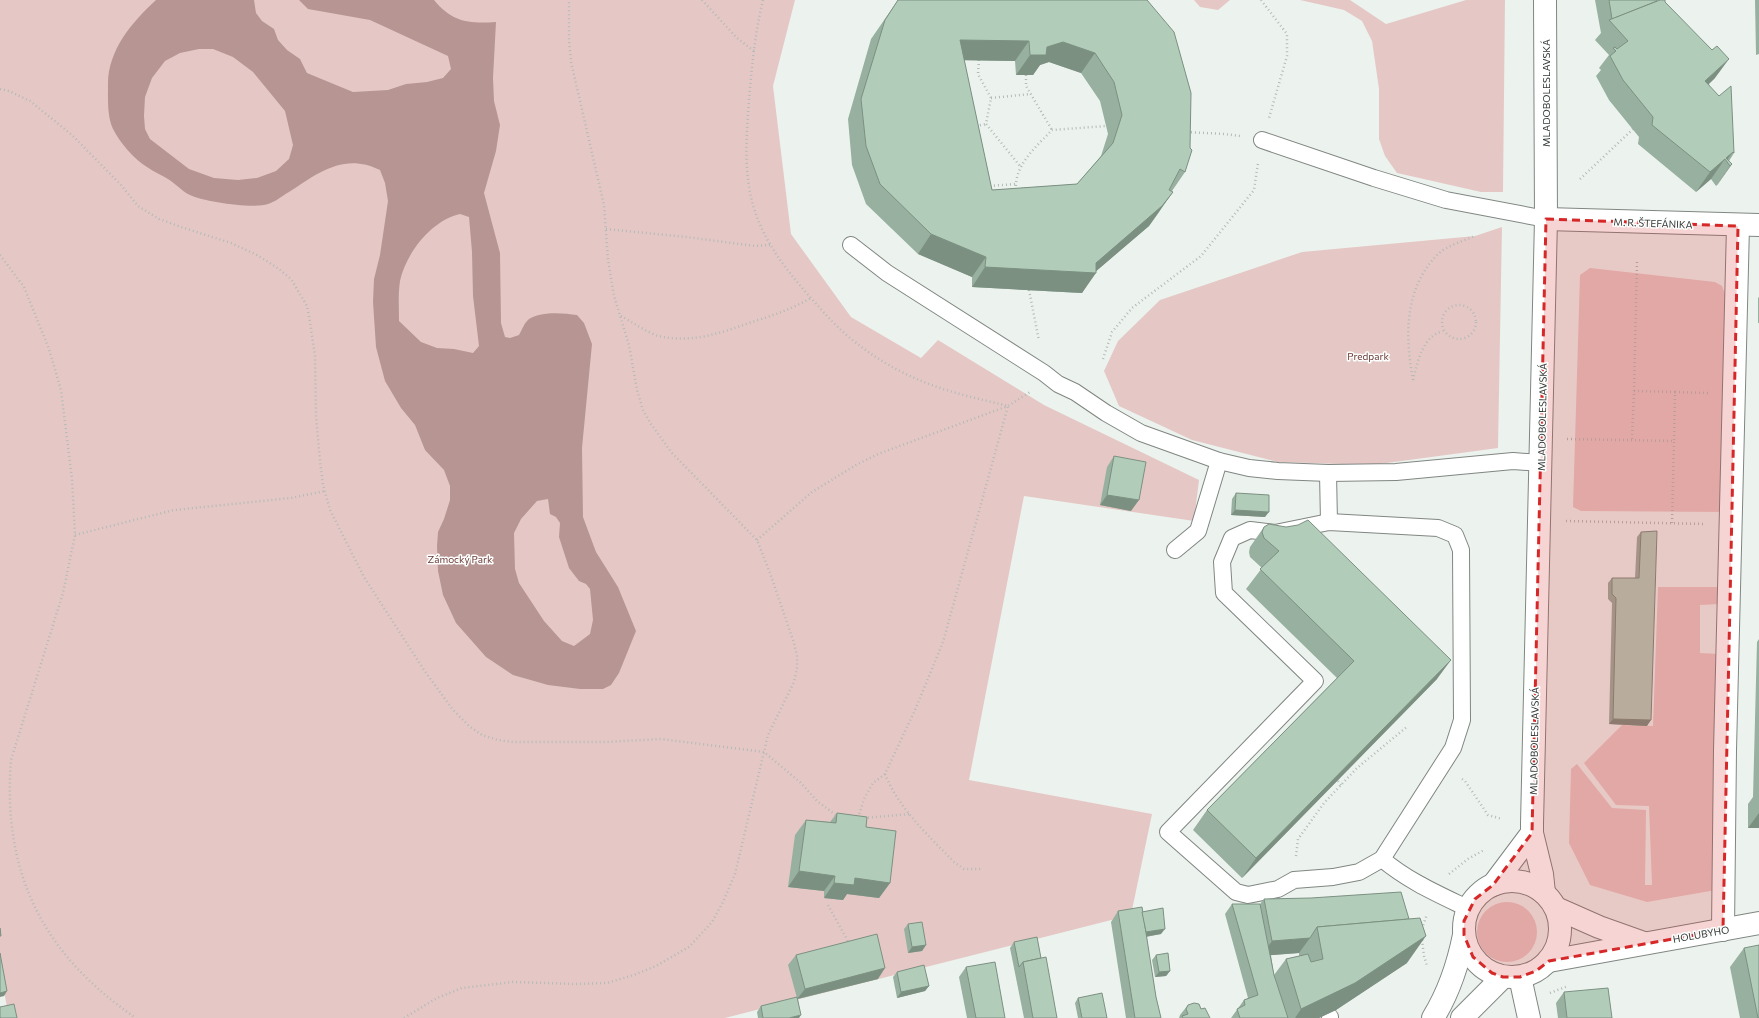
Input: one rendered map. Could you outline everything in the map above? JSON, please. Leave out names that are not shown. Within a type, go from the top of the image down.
[{"type":"street","name":"MLADOBOLESLAVSKÁ","points":[[1545,0],[1546,219],[1532,834],[1550,900]]},
{"type":"street","name":"M. R. ŠTEFÁNIKA","points":[[1546,219],[1738,226],[1759,225]]},
{"type":"street","points":[[1723,930],[1725,750],[1738,226]]},
{"type":"street","points":[[1493,885],[1532,834]]},
{"type":"street","points":[[1433,1018],[1445,998],[1453,978],[1464,935],[1464,921],[1468,909],[1483,891],[1493,885],[1514,881],[1535,886],[1550,900],[1560,918],[1560,930],[1555,952],[1549,961],[1536,971],[1512,977],[1462,1018]]},
{"type":"street","name":"HOLUBYHO","points":[[1550,900],[1599,927],[1644,943]]},
{"type":"street","name":"HOLUBYHO","points":[[1549,961],[1759,923]]},
{"type":"street","points":[[1464,935],[1473,957],[1481,966],[1492,973],[1512,977]]},
{"type":"street","points":[[1512,977],[1529,1018]]},
{"type":"lane","points":[[1262,140],[1374,178],[1446,200],[1546,219]]},
{"type":"lane","points":[[851,245],[887,273],[1044,373],[1058,384],[1075,392],[1141,433],[1219,461],[1264,470],[1328,473],[1396,472],[1513,461],[1541,463]]},
{"type":"lane","points":[[1175,550],[1198,531],[1219,461]]},
{"type":"lane","points":[[1328,473],[1329,522]]},
{"type":"lane","points":[[1329,522],[1438,528],[1455,535],[1461,550],[1462,720],[1453,748],[1441,767],[1382,859],[1359,872],[1333,877],[1294,880],[1278,889],[1248,895],[1236,892],[1168,832],[1315,681],[1224,593],[1222,562],[1232,538],[1250,530],[1275,532],[1329,522]]},
{"type":"lane","points":[[1382,859],[1394,869],[1428,889],[1468,909]]},
{"type":"path","points":[[404,1018],[437,998],[462,988],[513,982],[576,984],[607,983],[656,966],[689,947],[712,922],[724,902],[735,874],[768,735],[794,682],[797,656],[794,644],[757,540],[671,452],[650,424],[643,410],[637,390],[629,345],[614,296],[608,260],[604,205],[597,169],[571,62],[569,40],[569,0]]},
{"type":"path","points":[[702,0],[736,38],[754,51]]},
{"type":"path","points":[[763,0],[754,51],[745,145],[746,169],[751,194],[760,223],[775,255],[829,319],[869,353],[923,382],[952,392],[1008,406]]},
{"type":"path","points":[[1103,359],[1112,332],[1132,308],[1201,256],[1254,190],[1262,140],[1287,56],[1288,34],[1261,0]]},
{"type":"path","points":[[979,60],[978,74],[991,98],[986,124],[1020,166]]},
{"type":"path","points":[[1026,75],[1026,86],[1052,130]]},
{"type":"path","points":[[0,89],[9,91],[30,101],[72,135],[121,185],[138,206],[159,219],[231,243],[257,255],[292,279],[307,306],[310,322],[315,356],[318,431],[323,485],[330,510],[364,577],[420,663],[457,715],[469,726],[482,735],[498,740],[513,742],[606,742],[662,739],[764,752],[801,783],[817,801],[839,818]]},
{"type":"path","points":[[991,98],[1031,94]]},
{"type":"path","points":[[970,127],[986,124]]},
{"type":"path","points":[[1016,191],[1015,184],[1020,166],[1052,130],[1106,126]]},
{"type":"path","points":[[1580,179],[1633,129]]},
{"type":"path","points":[[1184,132],[1224,134],[1262,140]]},
{"type":"path","points":[[987,186],[1015,184]]},
{"type":"path","points":[[606,229],[754,246],[770,245]]},
{"type":"path","points":[[1443,331],[1437,332],[1428,339],[1420,354],[1413,380],[1408,355],[1407,328],[1411,301],[1418,281],[1437,254],[1475,236]]},
{"type":"path","points":[[0,255],[24,287],[30,299],[49,349],[61,390],[72,479],[75,535],[63,593],[11,760],[9,786],[13,840],[25,888],[44,926],[74,965],[94,986],[136,1018]]},
{"type":"path","points":[[1632,439],[1637,261]]},
{"type":"path","points":[[1029,290],[1039,344]]},
{"type":"path","points":[[620,315],[657,336],[697,338],[714,335],[793,308],[811,298]]},
{"type":"path","points":[[1462,305],[1467,307],[1475,316],[1475,328],[1472,333],[1463,340],[1451,338],[1443,331],[1441,325],[1443,315],[1451,307],[1462,305]]},
{"type":"path","points":[[757,540],[812,492],[856,465],[878,454],[1008,406],[1033,390],[1058,384]]},
{"type":"path","points":[[1634,391],[1733,394]]},
{"type":"path","points":[[1672,523],[1675,392]]},
{"type":"path","points":[[858,819],[864,799],[873,783],[885,774],[915,710],[943,642],[1008,406]]},
{"type":"path","points":[[1567,439],[1632,439],[1674,441]]},
{"type":"path","points":[[75,535],[174,510],[291,498],[325,491]]},
{"type":"path","points":[[1566,521],[1730,525]]},
{"type":"path","points":[[1298,839],[1324,803],[1357,768],[1408,726]]},
{"type":"path","points":[[1441,767],[1465,781],[1488,815],[1502,819]]},
{"type":"path","points":[[885,774],[891,789],[910,814],[954,862],[964,869],[984,869]]},
{"type":"path","points":[[1338,781],[1341,785]]},
{"type":"path","points":[[852,818],[858,819],[910,814]]},
{"type":"path","points":[[1446,877],[1453,869],[1485,849]]},
{"type":"path","points":[[828,905],[851,945]]},
{"type":"path","points":[[1428,969],[1421,944],[1423,923],[1429,908]]},
{"type":"highlighted area","points":[[1546,219],[1738,226],[1723,930],[1549,961],[1536,971],[1520,977],[1503,977],[1492,973],[1473,957],[1464,935],[1464,921],[1475,899],[1493,885],[1532,833]]},
{"type":"green space","name":"Zámocký Park","points":[[0,0],[795,0],[773,86],[791,234],[851,317],[921,358],[938,340],[1044,405],[1199,480],[1194,521],[1024,496],[969,780],[1152,814],[1131,915],[725,1018],[9,1018],[0,970]]},
{"type":"green space","points":[[1194,0],[1230,0],[1218,10],[1200,7]]},
{"type":"green space","points":[[1300,0],[1350,0],[1386,24],[1466,0],[1505,0],[1503,192],[1481,192],[1397,173],[1385,156],[1379,139],[1379,89],[1372,41],[1362,21],[1344,10]]},
{"type":"green space","name":"Predpark","points":[[1502,227],[1498,448],[1372,465],[1278,462],[1192,440],[1119,406],[1104,371],[1118,341],[1160,300],[1302,252],[1475,236]]},
{"type":"green space","points":[[1590,268],[1715,282],[1722,286],[1725,294],[1721,490],[1726,512],[1581,511],[1573,507],[1580,275]]},
{"type":"green space","points":[[1658,587],[1720,587],[1719,604],[1700,605],[1700,653],[1719,654],[1716,890],[1647,902],[1590,885],[1569,843],[1571,769],[1577,764],[1612,808],[1646,810],[1645,885],[1652,885],[1649,806],[1616,805],[1584,763],[1622,725],[1653,726]]},
{"type":"green space","points":[[1507,902],[1523,907],[1528,911],[1532,916],[1537,932],[1532,948],[1528,953],[1523,957],[1507,962],[1491,957],[1486,953],[1482,948],[1477,932],[1482,916],[1486,911],[1491,907]]},
{"type":"shaded area","points":[[156,0],[254,0],[256,13],[262,21],[274,29],[278,40],[287,50],[300,59],[307,73],[353,92],[388,90],[406,84],[427,82],[443,78],[451,69],[448,56],[370,20],[308,9],[299,0],[434,0],[447,13],[462,20],[469,22],[496,22],[493,78],[494,101],[500,125],[496,151],[484,193],[500,253],[501,323],[505,337],[510,338],[519,335],[527,321],[534,316],[553,313],[577,315],[584,323],[592,344],[582,448],[583,517],[596,552],[618,587],[636,631],[619,673],[611,685],[603,689],[580,689],[548,685],[513,675],[486,657],[456,623],[443,595],[438,571],[437,546],[438,532],[450,500],[450,486],[444,470],[425,450],[415,425],[401,408],[385,381],[376,347],[373,302],[374,279],[380,255],[388,201],[385,183],[380,170],[367,165],[355,163],[343,164],[321,172],[273,202],[252,206],[241,205],[206,200],[190,195],[168,179],[142,164],[119,140],[111,124],[109,113],[108,84],[112,60],[117,48],[130,27]],"holes":[[[199,49],[213,49],[233,57],[253,72],[285,111],[293,145],[289,159],[276,171],[257,178],[238,180],[214,178],[189,169],[150,139],[145,129],[144,116],[145,97],[152,78],[165,61],[180,53]],[[460,214],[469,217],[472,252],[473,296],[479,346],[473,353],[454,349],[437,348],[421,342],[399,321],[400,281],[403,270],[414,249],[422,239],[430,230],[450,217]],[[548,499],[550,514],[556,517],[560,523],[559,537],[569,568],[579,581],[586,584],[590,589],[593,620],[590,634],[574,646],[562,641],[544,621],[519,583],[515,569],[514,533],[521,519],[537,501]]]},
{"type":"building","points":[[898,0],[1147,0],[1174,32],[1191,93],[1190,148],[1192,150],[1185,172],[1180,169],[1169,190],[1173,192],[1162,206],[1096,263],[1096,273],[985,267],[986,257],[931,234],[880,184],[866,146],[861,99],[885,20]],"holes":[[[960,40],[1029,41],[1030,55],[1046,55],[1047,47],[1063,42],[1095,53],[1114,82],[1122,115],[1113,143],[1077,184],[992,190]]]},
{"type":"building","points":[[1609,0],[1657,0],[1657,1],[1612,19]]},
{"type":"building","points":[[1660,0],[1665,0],[1665,2],[1712,50],[1717,46],[1729,59],[1705,81],[1719,96],[1731,86],[1734,153],[1733,152],[1726,158],[1732,164],[1730,166],[1725,159],[1710,172],[1652,125],[1653,117],[1623,80],[1610,56],[1616,51],[1613,48],[1615,47],[1617,49],[1628,41],[1609,20]]},
{"type":"building","points":[[1114,456],[1146,462],[1139,500],[1107,495]]},
{"type":"building","points":[[1236,493],[1269,495],[1269,512],[1235,510]]},
{"type":"building","points":[[1308,520],[1451,660],[1256,858],[1207,810],[1354,661],[1260,569],[1279,551],[1264,538],[1262,532],[1264,527],[1269,524],[1286,527],[1298,525]]},
{"type":"building","points":[[1657,531],[1651,720],[1613,719],[1616,598],[1612,594],[1612,578],[1639,578],[1641,532]]},
{"type":"building","points":[[837,813],[867,817],[866,827],[896,831],[890,883],[855,878],[854,885],[834,883],[835,876],[799,871],[806,820],[836,823]]},
{"type":"building","points":[[1401,892],[1409,919],[1317,927],[1310,938],[1272,941],[1264,899],[1311,898]]},
{"type":"building","points":[[1232,904],[1260,904],[1274,975],[1288,1018],[1240,1018],[1237,1009],[1245,1005],[1244,1000],[1258,995]]},
{"type":"building","points":[[1142,907],[1156,997],[1161,1018],[1135,1018],[1118,911]]},
{"type":"building","points":[[1163,908],[1165,929],[1146,932],[1142,912]]},
{"type":"building","points":[[1420,918],[1426,936],[1355,983],[1301,1009],[1286,959],[1308,954],[1311,962],[1323,959],[1317,927]]},
{"type":"building","points":[[922,922],[926,945],[912,947],[908,924]]},
{"type":"building","points":[[877,934],[885,968],[805,989],[796,955]]},
{"type":"building","points":[[1037,937],[1041,958],[1023,962],[1019,967],[1014,942]]},
{"type":"building","points":[[1759,945],[1759,1018],[1758,1018],[1744,948]]},
{"type":"building","points":[[0,953],[7,991],[0,993]]},
{"type":"building","points":[[1168,953],[1170,971],[1159,972],[1156,955]]},
{"type":"building","points":[[1046,957],[1057,1018],[1033,1018],[1023,962]]},
{"type":"building","points":[[995,962],[1005,1018],[976,1018],[966,967]]},
{"type":"building","points":[[924,965],[929,986],[901,992],[897,972]]},
{"type":"building","points":[[1608,988],[1612,1018],[1567,1018],[1564,992]]},
{"type":"building","points":[[1102,993],[1107,1018],[1082,1018],[1078,998]]},
{"type":"building","points":[[797,997],[801,1015],[789,1018],[763,1018],[761,1006]]},
{"type":"building","points":[[1194,1003],[1199,1004],[1201,1009],[1205,1008],[1210,1018],[1183,1018],[1182,1016],[1188,1014],[1186,1009],[1188,1005]]},
{"type":"building","points":[[14,1004],[17,1018],[0,1018],[0,1007]]}]
